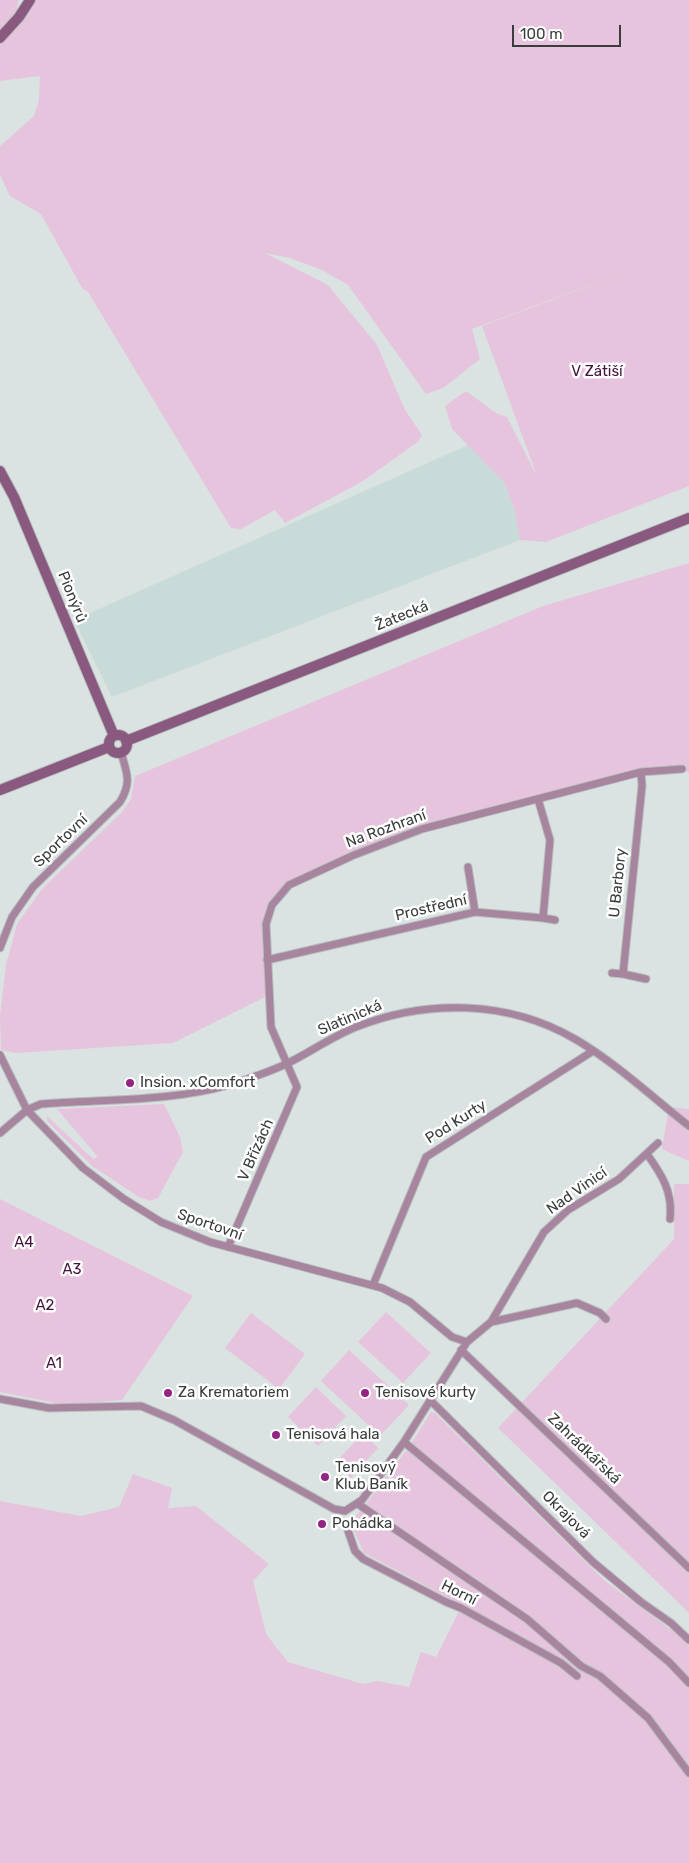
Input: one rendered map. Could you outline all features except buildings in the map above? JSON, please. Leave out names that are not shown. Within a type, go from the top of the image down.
[{"type":"street","points":[[0,38],[19,17],[30,0]]},
{"type":"street","name":"Pionýrů","points":[[0,471],[14,497],[114,736]]},
{"type":"street","name":"Žatecká","points":[[126,741],[689,518]]},
{"type":"street","points":[[114,736],[122,736],[126,741],[125,749],[121,752],[113,752],[109,747],[109,742],[114,736]]},
{"type":"street","points":[[0,790],[109,747]]},
{"type":"street","name":"Sportovní","points":[[0,948],[12,917],[33,887],[120,802],[126,791],[128,780],[121,752]]},
{"type":"street","name":"Na Rozhraní","points":[[287,1064],[271,1027],[266,924],[272,905],[297,880],[422,829],[641,772],[682,769]]},
{"type":"street","name":"U Barbory","points":[[623,974],[642,786],[641,772]]},
{"type":"street","points":[[538,799],[550,840],[543,918]]},
{"type":"street","points":[[468,867],[475,912]]},
{"type":"street","name":"Prostřední","points":[[267,960],[475,912],[555,920]]},
{"type":"street","points":[[612,973],[646,978]]},
{"type":"street","name":"Slatinická","points":[[26,1110],[41,1104],[208,1090],[266,1073],[287,1064],[324,1042],[385,1016],[440,1007],[496,1011],[527,1019],[554,1029],[593,1051],[689,1126]]},
{"type":"street","name":"Pod Kurty","points":[[373,1285],[426,1157],[593,1051]]},
{"type":"street","name":"Sportovní","points":[[0,1054],[26,1110],[83,1168],[124,1199],[161,1222],[210,1242],[373,1285],[410,1302],[452,1336],[466,1342]]},
{"type":"street","name":"V Břízách","points":[[228,1247],[295,1095],[296,1080],[287,1064]]},
{"type":"street","points":[[0,1133],[26,1110]]},
{"type":"street","name":"Nad Vinicí","points":[[491,1322],[544,1232],[568,1210],[618,1179],[658,1143]]},
{"type":"street","points":[[647,1154],[670,1193],[670,1219]]},
{"type":"street","points":[[0,1399],[49,1408],[141,1406],[174,1420],[334,1509],[345,1511],[358,1504],[404,1442],[466,1342],[491,1322],[577,1304],[600,1313],[606,1319]]},
{"type":"street","name":"Zahrádkářská","points":[[461,1350],[689,1568]]},
{"type":"street","name":"Okrajová","points":[[430,1400],[594,1562],[641,1602],[671,1623],[689,1640]]},
{"type":"street","points":[[404,1442],[669,1662],[689,1683]]},
{"type":"street","points":[[358,1504],[527,1619],[581,1666],[600,1676],[648,1718],[689,1773]]},
{"type":"street","name":"Horní","points":[[345,1522],[355,1551],[363,1559],[461,1608],[560,1663],[577,1676]]},
{"type":"shaded area","points":[[468,445],[504,482],[515,511],[520,540],[112,697],[74,620]]},
{"type":"green space","points":[[0,0],[19,0],[16,14],[0,33]]},
{"type":"green space","name":"V Zátiší","points":[[35,0],[689,0],[689,486],[546,542],[520,540],[515,511],[504,482],[452,429],[445,406],[466,391],[496,413],[507,417],[537,476],[482,326],[666,257],[472,329],[480,359],[443,388],[426,394],[348,285],[322,270],[290,258],[265,253],[328,285],[377,345],[405,410],[422,435],[419,441],[363,481],[285,523],[275,510],[241,529],[231,528],[88,292],[82,288],[41,214],[10,196],[0,175],[0,146],[34,116],[39,100],[40,76],[0,81],[0,44]]},
{"type":"green space","points":[[689,563],[689,773],[682,769],[641,772],[422,829],[297,880],[274,902],[266,928],[269,995],[173,1043],[16,1053],[1,1050],[0,1016],[6,965],[17,924],[42,889],[122,812],[131,799],[135,776],[543,606]]},
{"type":"green space","points":[[164,1104],[180,1137],[183,1152],[158,1198],[150,1201],[139,1197],[92,1166],[47,1121],[47,1116],[93,1159],[98,1157],[57,1109]]},
{"type":"green space","points":[[669,1107],[689,1109],[689,1161],[662,1149]]},
{"type":"green space","points":[[674,1184],[689,1184],[689,1613],[498,1428],[674,1239]]},
{"type":"green space","points":[[0,1199],[193,1296],[122,1400],[66,1405],[0,1392]]},
{"type":"green space","name":"Tenisové kurty","points":[[386,1312],[431,1353],[403,1383],[358,1342]]},
{"type":"green space","points":[[251,1313],[305,1354],[279,1389],[225,1348]]},
{"type":"green space","name":"Tenisové kurty","points":[[349,1350],[409,1405],[380,1436],[321,1381]]},
{"type":"green space","name":"Tenisové kurty","points":[[316,1387],[346,1416],[318,1446],[288,1417]]},
{"type":"green space","points":[[431,1412],[435,1413],[605,1581],[681,1637],[689,1646],[689,1863],[0,1863],[0,1501],[81,1516],[119,1507],[133,1474],[172,1488],[168,1508],[196,1506],[269,1564],[253,1581],[266,1634],[288,1662],[363,1684],[378,1681],[409,1687],[421,1652],[436,1657],[462,1605],[364,1553],[350,1522],[363,1508],[411,1444]]},
{"type":"green space","name":"Tenisové kurty","points":[[363,1433],[378,1448],[351,1478],[335,1463]]},
{"type":"place","name":"Insion. xComfort","points":[[130,1083]]},
{"type":"place","name":"Za Krematoriem","points":[[168,1393]]},
{"type":"place","name":"Tenisové kurty","points":[[365,1393]]},
{"type":"place","name":"Tenisová hala","points":[[276,1435]]},
{"type":"place","name":"Tenisový Klub Baník","points":[[325,1477]]},
{"type":"place","name":"Pohádka","points":[[322,1524]]},
{"type":"park label","name":"A4","points":[[24,1243]]},
{"type":"park label","name":"A3","points":[[72,1270]]},
{"type":"park label","name":"A2","points":[[45,1306]]},
{"type":"park label","name":"A1","points":[[54,1364]]}]
